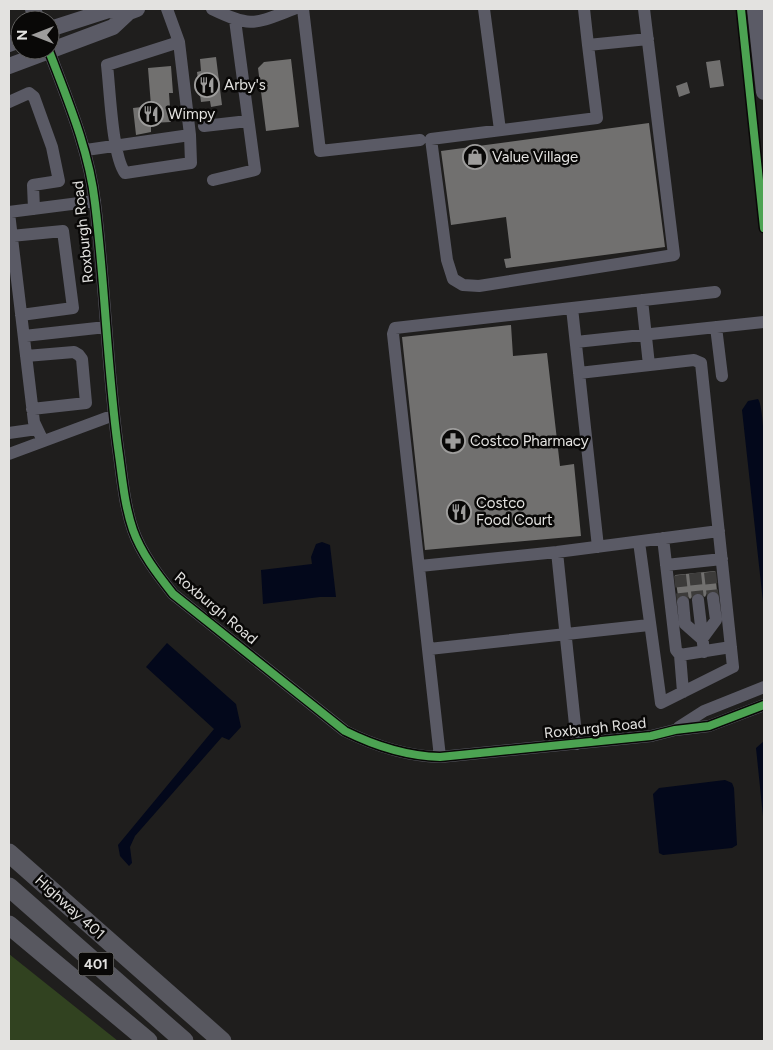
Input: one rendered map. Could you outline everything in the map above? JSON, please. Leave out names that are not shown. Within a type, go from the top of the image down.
[{"type":"highway","name":"Highway 401","points":[[10,853],[222,1041]]},
{"type":"highway","name":"Highway 401","points":[[9,887],[184,1041]]},
{"type":"highway","points":[[9,925],[148,1041]]},
{"type":"main road","points":[[755,9],[764,92]]},
{"type":"main road","points":[[60,26],[109,10],[133,10]]},
{"type":"main road","points":[[60,46],[113,27],[133,10]]},
{"type":"main road","points":[[9,66],[24,60]]},
{"type":"street","points":[[167,9],[179,47],[190,135],[191,163],[125,173],[121,168],[117,146],[107,65],[179,47]]},
{"type":"street","points":[[212,9],[235,20],[256,23],[294,9]]},
{"type":"street","points":[[302,9],[320,151],[420,140]]},
{"type":"street","points":[[484,9],[500,130]]},
{"type":"street","points":[[584,9],[597,118],[431,139],[447,260],[453,279],[463,285],[479,286],[674,255],[644,9]]},
{"type":"street","points":[[213,180],[255,170],[235,20]]},
{"type":"street","points":[[588,45],[648,39]]},
{"type":"street","name":"Roxburgh Road","points":[[53,60],[86,150],[95,202],[114,416],[126,507],[133,531],[156,572],[173,594],[344,731],[382,748],[406,754],[440,757],[651,736],[675,730],[709,726],[764,705]]},
{"type":"street","points":[[9,102],[29,94],[34,97],[52,147],[59,181],[33,185],[34,209]]},
{"type":"street","points":[[204,126],[248,121]]},
{"type":"street","points":[[86,150],[190,135]]},
{"type":"street","points":[[43,441],[37,429],[32,409],[9,212],[95,202]]},
{"type":"street","points":[[12,236],[63,231],[73,308],[21,314]]},
{"type":"street","points":[[440,757],[394,344],[395,328],[715,292]]},
{"type":"street","points":[[642,300],[649,365]]},
{"type":"street","points":[[572,308],[598,547]]},
{"type":"street","points":[[576,342],[764,322]]},
{"type":"street","points":[[24,336],[106,327]]},
{"type":"street","points":[[716,327],[722,376]]},
{"type":"street","points":[[26,356],[74,352],[80,354],[82,359],[86,404],[32,409]]},
{"type":"street","points":[[579,373],[694,360],[701,363],[719,531],[714,563],[733,667],[661,704],[639,542]]},
{"type":"street","points":[[9,454],[114,416]]},
{"type":"street","points":[[9,433],[37,429]]},
{"type":"street","points":[[420,566],[557,552],[719,531]]},
{"type":"street","points":[[663,538],[675,568],[676,650],[680,655],[683,692]]},
{"type":"street","points":[[557,552],[577,744]]},
{"type":"street","points":[[675,568],[694,568],[714,563]]},
{"type":"street","points":[[703,645],[716,620],[713,598]]},
{"type":"street","points":[[698,600],[703,645]]},
{"type":"street","points":[[683,602],[685,624],[703,645]]},
{"type":"street","points":[[429,649],[649,625]]},
{"type":"street","points":[[680,655],[703,645],[731,648]]},
{"type":"street","name":"Roxburgh Road","points":[[675,730],[704,711],[764,687]]},
{"type":"green space","points":[[9,954],[118,1041],[9,1041]]},
{"type":"water","points":[[758,399],[764,434],[765,464],[764,611],[742,410],[748,401]]},
{"type":"water","points":[[322,542],[330,545],[336,597],[320,597],[263,604],[261,570],[312,564],[311,557],[316,544]]},
{"type":"water","points":[[167,643],[236,704],[241,727],[229,740],[222,737],[135,836],[130,847],[132,863],[129,866],[120,856],[118,845],[214,729],[146,667]]},
{"type":"water","points":[[764,741],[764,826],[756,748]]},
{"type":"water","points":[[725,780],[732,783],[734,788],[737,845],[732,848],[663,855],[659,853],[653,794],[659,788]]},
{"type":"building","points":[[216,57],[222,105],[211,107],[210,101],[201,102],[197,72],[201,71],[200,59]]},
{"type":"building","points":[[291,59],[299,127],[266,131],[258,68],[264,62]]},
{"type":"building","points":[[720,60],[724,86],[710,88],[706,62]]},
{"type":"building","points":[[171,66],[173,93],[169,93],[171,122],[151,123],[151,132],[136,135],[133,108],[151,106],[148,68]]},
{"type":"building","points":[[687,82],[690,93],[679,97],[676,86]]},
{"type":"building","points":[[649,123],[665,247],[506,268],[504,259],[511,258],[506,217],[451,225],[441,151]]},
{"type":"building","points":[[511,325],[513,356],[547,353],[560,466],[574,464],[581,536],[425,550],[402,337]]},
{"type":"building","points":[[715,571],[717,591],[708,591],[705,597],[697,592],[690,599],[686,594],[678,596],[675,575]]},
{"type":"tunnel","points":[[710,572],[713,598]]},
{"type":"tunnel","points":[[695,573],[698,600]]},
{"type":"tunnel","points":[[680,575],[683,602]]},
{"type":"cycle path","points":[[741,9],[764,228]]},
{"type":"cycle path","points":[[52,60],[77,126],[92,183],[114,418],[127,510],[133,530],[145,555],[173,594],[345,731],[379,746],[415,755],[440,757],[651,736],[675,730],[709,726],[764,705]]},
{"type":"place","name":"Arby's","points":[[207,85]]},
{"type":"place","name":"Wimpy","points":[[151,114]]},
{"type":"place","name":"Value Village","points":[[475,157]]},
{"type":"place","name":"Costco Pharmacy","points":[[453,441]]},
{"type":"place","name":"Costco Food Court","points":[[459,512]]}]
